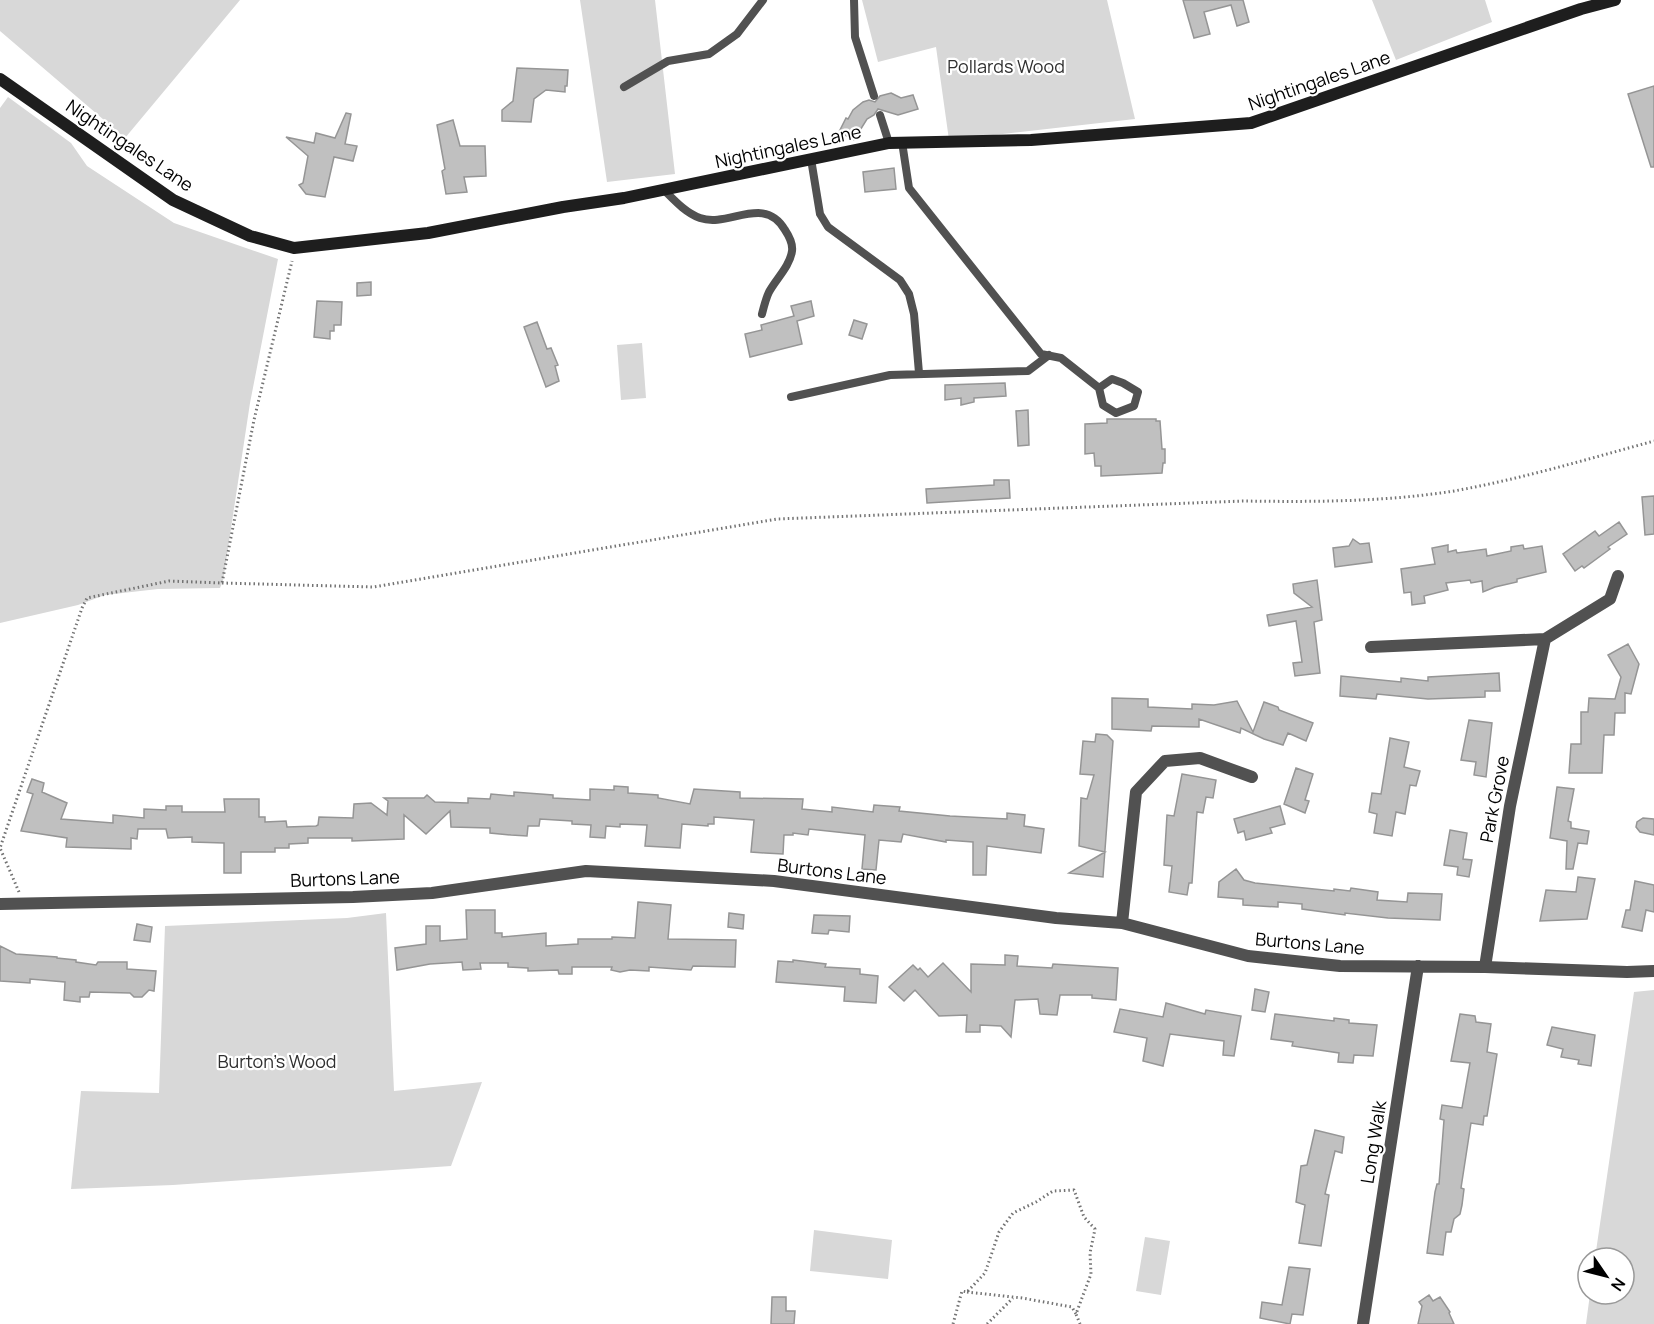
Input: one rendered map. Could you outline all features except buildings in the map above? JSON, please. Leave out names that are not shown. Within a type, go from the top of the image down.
[{"type":"main road","name":"Nightingales Lane","points":[[0,80],[173,200],[250,236],[294,248],[428,233],[664,190],[895,142],[1031,140],[1251,123],[1581,9],[1615,0]]},
{"type":"street","points":[[1371,647],[1545,639],[1610,599],[1618,576]]},
{"type":"street","name":"Park Grove","points":[[1485,967],[1510,806],[1545,639]]},
{"type":"street","points":[[1122,923],[1136,792],[1165,761],[1200,758],[1252,777]]},
{"type":"street","name":"Burtons Lane","points":[[0,904],[353,897],[432,893],[586,871],[774,881],[1056,918],[1122,923],[1248,956],[1341,966],[1654,971]]},
{"type":"street","name":"Long Walk","points":[[1363,1324],[1418,966]]},
{"type":"lane","points":[[624,87],[668,61],[709,54],[737,34],[763,0]]},
{"type":"lane","points":[[854,0],[855,37],[874,96]]},
{"type":"lane","points":[[880,115],[895,142],[909,188],[1041,354],[1061,358],[1099,388],[1103,405],[1116,413],[1134,406],[1138,392],[1123,383],[1112,379],[1099,388]]},
{"type":"lane","points":[[811,159],[820,214],[828,227],[900,280],[909,294],[914,314],[919,373]]},
{"type":"lane","points":[[664,190],[683,208],[700,218],[712,220],[748,213],[768,214],[781,223],[790,238],[792,250],[768,294],[762,314]]},
{"type":"lane","points":[[791,397],[890,375],[1028,371],[1049,355]]},
{"type":"path","points":[[222,583],[254,420],[294,248]]},
{"type":"path","points":[[23,902],[0,848],[87,598],[169,581],[373,587],[777,519],[1243,501],[1306,502],[1394,498],[1477,486],[1654,441]]},
{"type":"path","points":[[967,1292],[985,1273],[999,1232],[1013,1213],[1053,1191],[1074,1190],[1084,1217],[1095,1229],[1090,1253],[1091,1274],[1076,1314]]},
{"type":"path","points":[[953,1324],[962,1291],[1072,1307],[1080,1324]]},
{"type":"path","points":[[987,1324],[1014,1297]]},
{"type":"green space","points":[[0,0],[240,0],[125,138],[0,31]]},
{"type":"green space","points":[[580,0],[655,0],[675,174],[607,182]]},
{"type":"green space","name":"Pollards Wood","points":[[862,0],[1107,0],[1135,119],[949,140],[936,47],[878,62]]},
{"type":"green space","points":[[1372,0],[1485,0],[1492,22],[1396,60]]},
{"type":"green space","points":[[8,97],[71,143],[87,166],[174,223],[278,259],[250,403],[223,581],[220,588],[158,589],[105,595],[78,605],[0,623],[0,108]]},
{"type":"green space","points":[[642,343],[646,398],[621,400],[617,345]]},
{"type":"green space","name":"Burton's Wood","points":[[386,913],[394,1091],[482,1082],[451,1166],[173,1185],[71,1189],[81,1091],[159,1093],[165,926],[347,918]]},
{"type":"green space","points":[[1654,990],[1654,1324],[1586,1324],[1588,1306],[1636,1306],[1636,1246],[1597,1246],[1634,992]]},
{"type":"green space","points":[[814,1230],[892,1240],[888,1279],[810,1271]]},
{"type":"green space","points":[[1145,1237],[1170,1241],[1161,1295],[1136,1291]]}]
